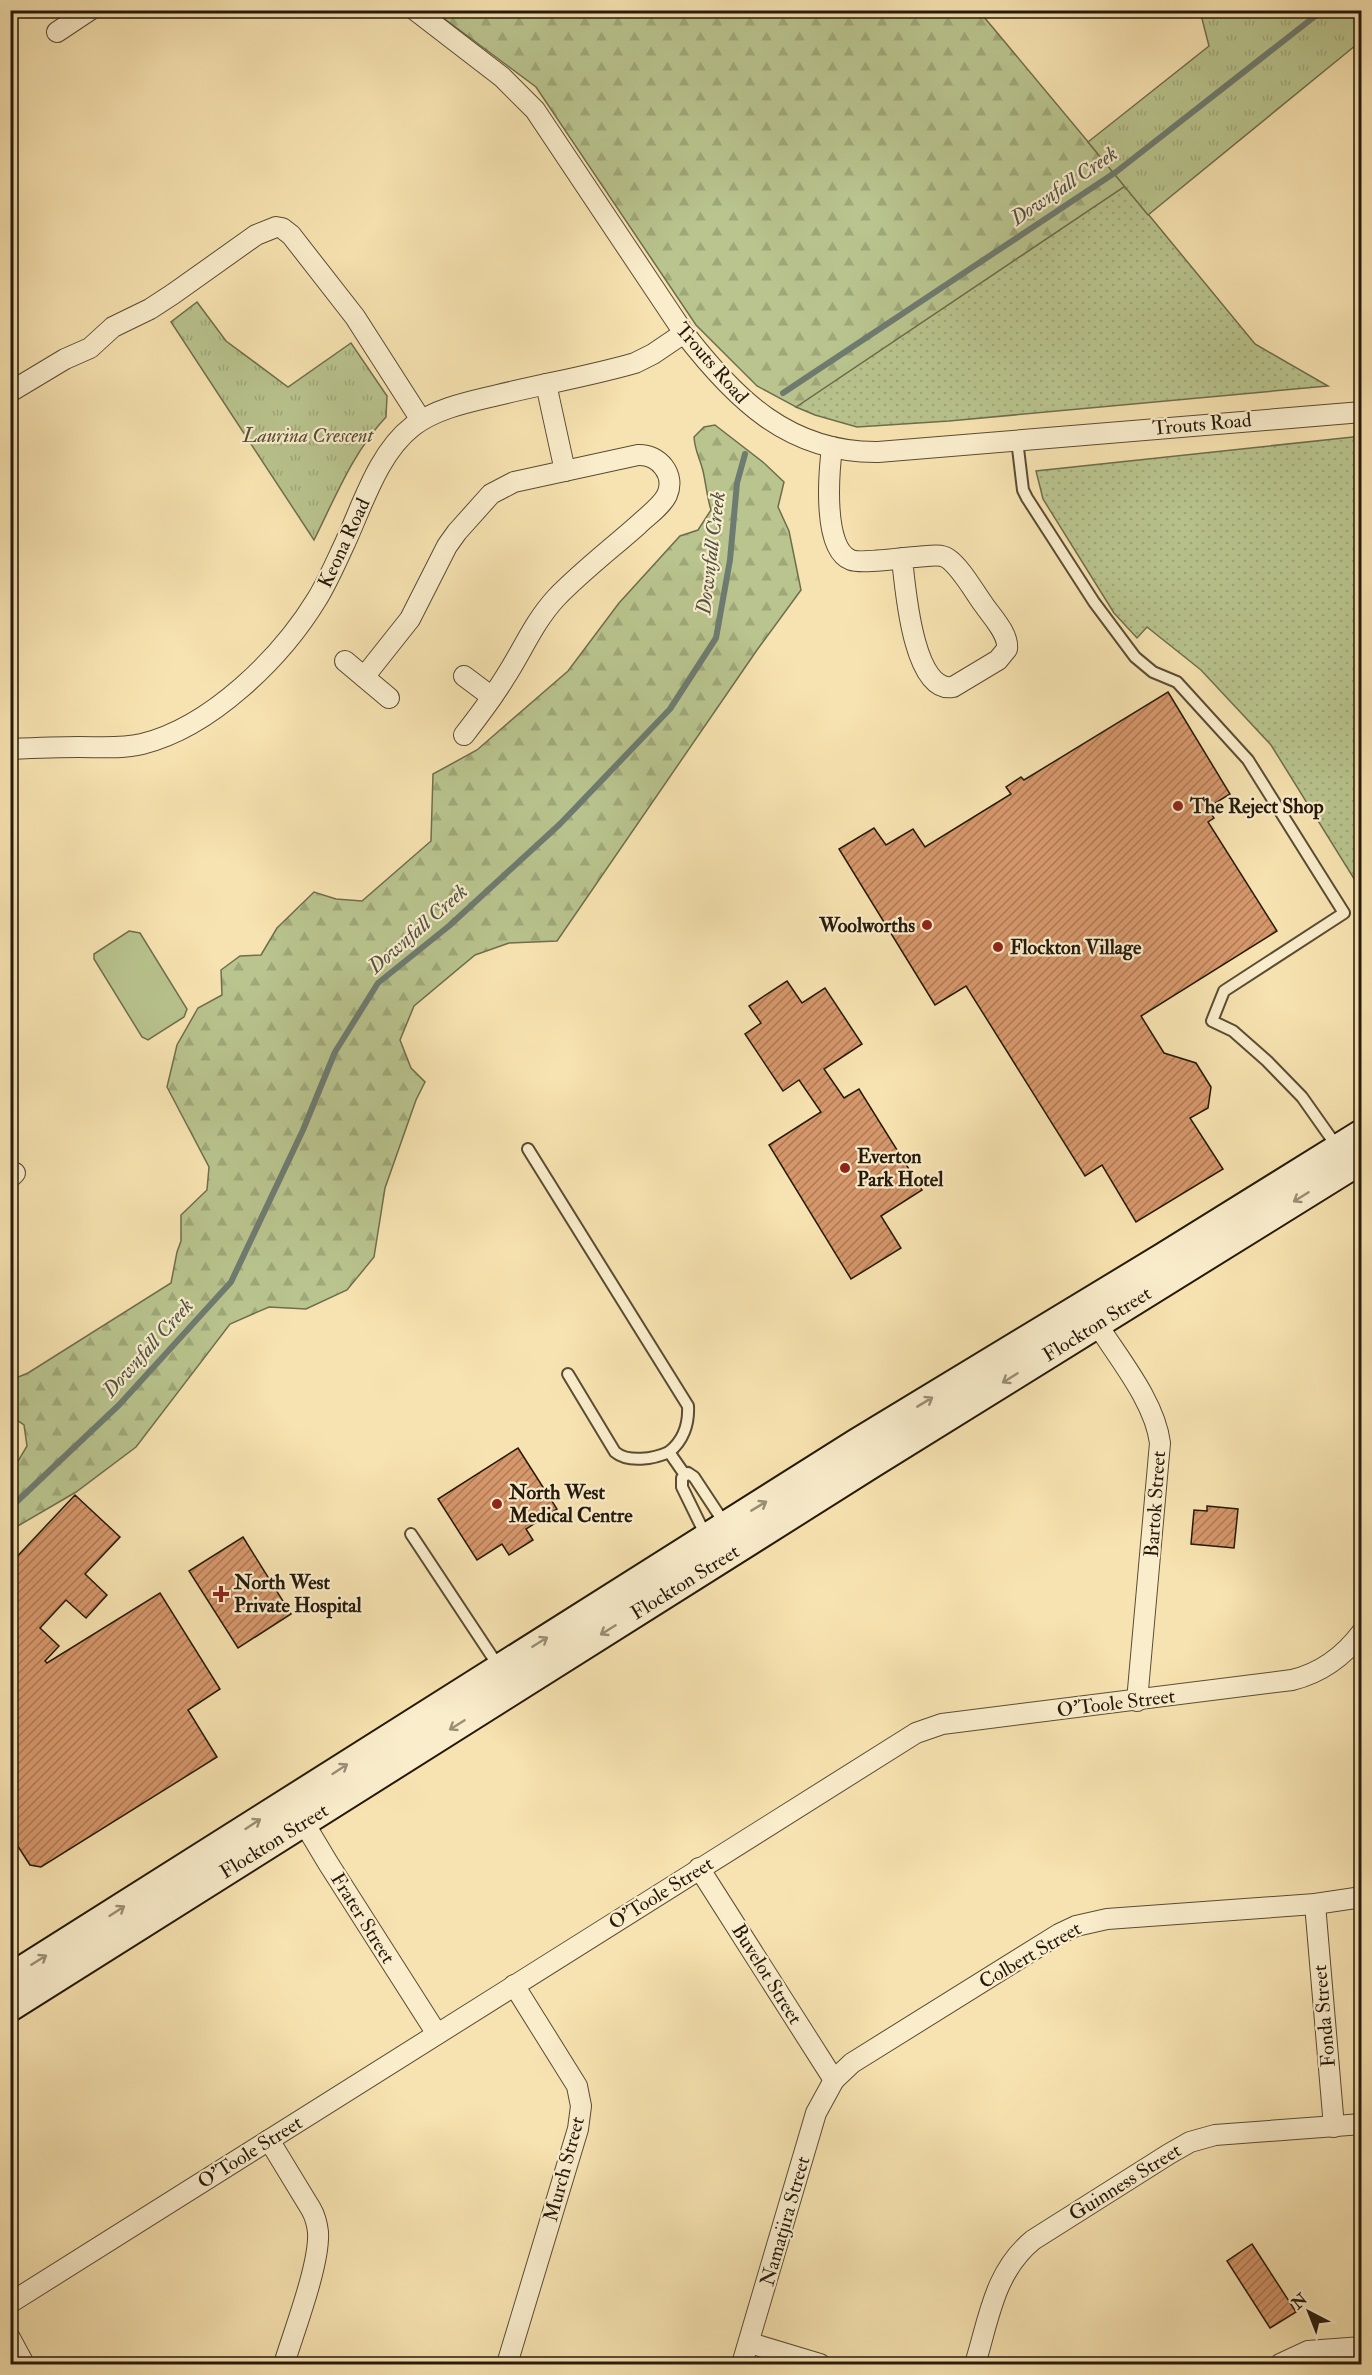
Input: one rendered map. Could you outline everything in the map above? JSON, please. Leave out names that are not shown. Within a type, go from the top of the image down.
[{"type":"street","name":"Trouts Road","points":[[415,10],[502,77],[535,110],[684,333],[719,376],[754,410],[787,430],[848,451],[878,452],[1362,412]]},
{"type":"street","points":[[57,32],[84,12]]},
{"type":"street","points":[[10,392],[65,358],[90,348],[113,327],[150,309],[256,235],[276,227],[282,228],[291,235],[342,299],[421,420]]},
{"type":"street","name":"Keona Road","points":[[10,748],[113,747],[142,744],[190,723],[238,690],[274,656],[316,601],[380,468],[404,434],[421,420],[465,403],[634,363],[653,354],[684,333]]},
{"type":"street","points":[[546,384],[565,471]]},
{"type":"street","points":[[832,447],[829,494],[834,537],[839,550],[848,559],[855,561],[902,558],[942,556],[950,561],[969,584],[1007,640],[1007,649],[1002,657],[954,687],[947,688],[936,684],[925,669],[917,651],[902,558]]},
{"type":"street","points":[[364,677],[410,619],[447,546],[497,489],[506,484],[647,454],[663,466],[669,481],[666,496],[654,510],[574,581],[542,614],[492,697],[464,735]]},
{"type":"street","points":[[345,661],[389,698]]},
{"type":"street","points":[[464,676],[492,697]]},
{"type":"street","name":"Flockton Street","points":[[10,1978],[297,1811],[1097,1324],[1353,1164],[1362,1134]]},
{"type":"street","name":"Flockton Street","points":[[10,2007],[297,1811],[499,1667],[716,1532],[1353,1164]]},
{"type":"street","name":"Bartok Street","points":[[1097,1324],[1149,1408],[1160,1443],[1137,1701]]},
{"type":"street","name":"O'Toole Street","points":[[10,2303],[916,1733],[942,1724],[1137,1701],[1306,1677],[1332,1662],[1362,1632]]},
{"type":"street","name":"Frater Street","points":[[297,1811],[437,2034]]},
{"type":"street","name":"Buvelot Street","points":[[699,1868],[834,2080]]},
{"type":"street","name":"Colbert Street","points":[[834,2080],[864,2055],[1059,1934],[1076,1926],[1107,1919],[1315,1904],[1362,1897]]},
{"type":"street","name":"Fonda Street","points":[[1315,1904],[1334,2127]]},
{"type":"street","name":"Murch Street","points":[[507,2364],[578,2129],[581,2106],[580,2095],[572,2077],[514,1985]]},
{"type":"street","name":"Namatjira Street","points":[[742,2364],[816,2114],[834,2080]]},
{"type":"street","name":"Guinness Street","points":[[975,2364],[1005,2271],[1022,2250],[1033,2240],[1169,2154],[1201,2138],[1215,2135],[1362,2124]]},
{"type":"street","points":[[268,2140],[311,2209],[318,2232],[314,2263],[284,2364]]},
{"type":"street","points":[[10,2338],[24,2364]]},
{"type":"street","points":[[750,2343],[820,2364]]},
{"type":"street","points":[[1280,2364],[1308,2351],[1362,2347]]},
{"type":"lane","points":[[1017,440],[1023,490],[1094,602],[1144,666],[1177,682],[1248,760],[1344,913],[1224,991],[1212,1021],[1233,1030],[1267,1060],[1302,1097],[1353,1164]]},
{"type":"lane","points":[[528,1149],[688,1406],[686,1429],[679,1442],[669,1452],[660,1456],[639,1458],[620,1456],[568,1374]]},
{"type":"lane","points":[[669,1452],[685,1474],[688,1473],[694,1477],[716,1532]]},
{"type":"lane","points":[[685,1474],[681,1478],[682,1486],[716,1532]]},
{"type":"lane","points":[[411,1534],[499,1667]]},
{"type":"green space","points":[[434,11],[979,11],[1125,186],[796,407],[757,386],[696,325],[536,87]]},
{"type":"green space","points":[[1200,11],[1361,11],[1361,41],[1148,215],[1088,142],[1209,46]]},
{"type":"green space","points":[[1125,186],[1255,344],[1328,386],[949,421],[857,427],[796,407]]},
{"type":"green space","name":"Laurina Crescent","points":[[197,302],[226,341],[288,387],[351,343],[387,396],[386,417],[354,460],[314,540],[171,322]]},
{"type":"green space","points":[[715,425],[764,463],[784,482],[778,507],[789,531],[801,590],[757,650],[557,941],[509,943],[475,955],[414,1006],[400,1040],[411,1068],[425,1082],[416,1100],[385,1188],[374,1257],[347,1290],[306,1309],[269,1307],[230,1324],[136,1447],[76,1492],[11,1530],[11,1469],[14,1468],[27,1446],[24,1425],[11,1416],[11,1380],[28,1373],[171,1283],[181,1241],[181,1215],[207,1190],[209,1167],[167,1087],[177,1045],[198,1008],[222,995],[221,970],[240,956],[261,955],[277,928],[314,892],[336,899],[362,901],[431,841],[433,774],[477,750],[568,671],[619,603],[680,536],[698,530],[711,510],[694,437],[704,427]]},
{"type":"green space","points":[[1362,436],[1361,890],[1271,745],[1201,670],[1147,627],[1137,638],[1114,613],[1043,499],[1036,471]]},
{"type":"green space","points":[[129,931],[140,933],[187,1009],[184,1017],[148,1040],[142,1037],[94,959],[94,954]]},
{"type":"building","name":"Flockton Village","points":[[1168,692],[1230,794],[1207,808],[1214,818],[1208,822],[1277,931],[1141,1016],[1164,1053],[1196,1063],[1211,1087],[1208,1108],[1190,1118],[1223,1169],[1136,1222],[1102,1165],[1085,1176],[966,986],[935,1005],[839,849],[874,828],[886,845],[913,829],[925,847],[1011,794],[1006,787],[1021,777],[1024,780]]},
{"type":"building","name":"Everton Park Hotel","points":[[787,981],[802,1003],[825,988],[862,1044],[824,1069],[844,1098],[859,1089],[922,1190],[881,1216],[901,1248],[851,1279],[769,1145],[821,1112],[799,1080],[783,1091],[745,1034],[761,1023],[749,1006]]},
{"type":"building","name":"North West Medical Centre","points":[[518,1448],[557,1509],[526,1529],[533,1540],[509,1555],[502,1544],[477,1560],[438,1499]]},
{"type":"building","points":[[75,1495],[120,1537],[85,1574],[107,1595],[86,1618],[66,1600],[40,1628],[59,1646],[45,1661],[47,1663],[160,1593],[220,1689],[188,1710],[217,1757],[41,1867],[30,1865],[10,1834],[10,1564]]},
{"type":"building","points":[[1207,1506],[1238,1509],[1234,1548],[1191,1544],[1194,1510],[1207,1511]]},
{"type":"building","points":[[243,1537],[291,1614],[238,1648],[189,1571]]},
{"type":"building","points":[[1252,2244],[1296,2312],[1270,2328],[1227,2261]]},
{"type":"waterway","name":"Downfall Creek","points":[[783,393],[1116,172],[1323,10]]},
{"type":"waterway","name":"Downfall Creek","points":[[10,1508],[119,1405],[231,1282],[303,1130],[335,1052],[378,983],[449,926],[560,824],[670,709],[716,638],[730,560],[737,483],[745,454]]},
{"type":"place","name":"The Reject Shop","points":[[1178,806]]},
{"type":"place","name":"Woolworths","points":[[927,925]]},
{"type":"place","name":"Flockton Village","points":[[998,947]]},
{"type":"place","name":"Everton Park Hotel","points":[[845,1168]]},
{"type":"place","name":"North West Medical Centre","points":[[497,1504]]},
{"type":"place","name":"North West Private Hospital","points":[[221,1594]]}]
